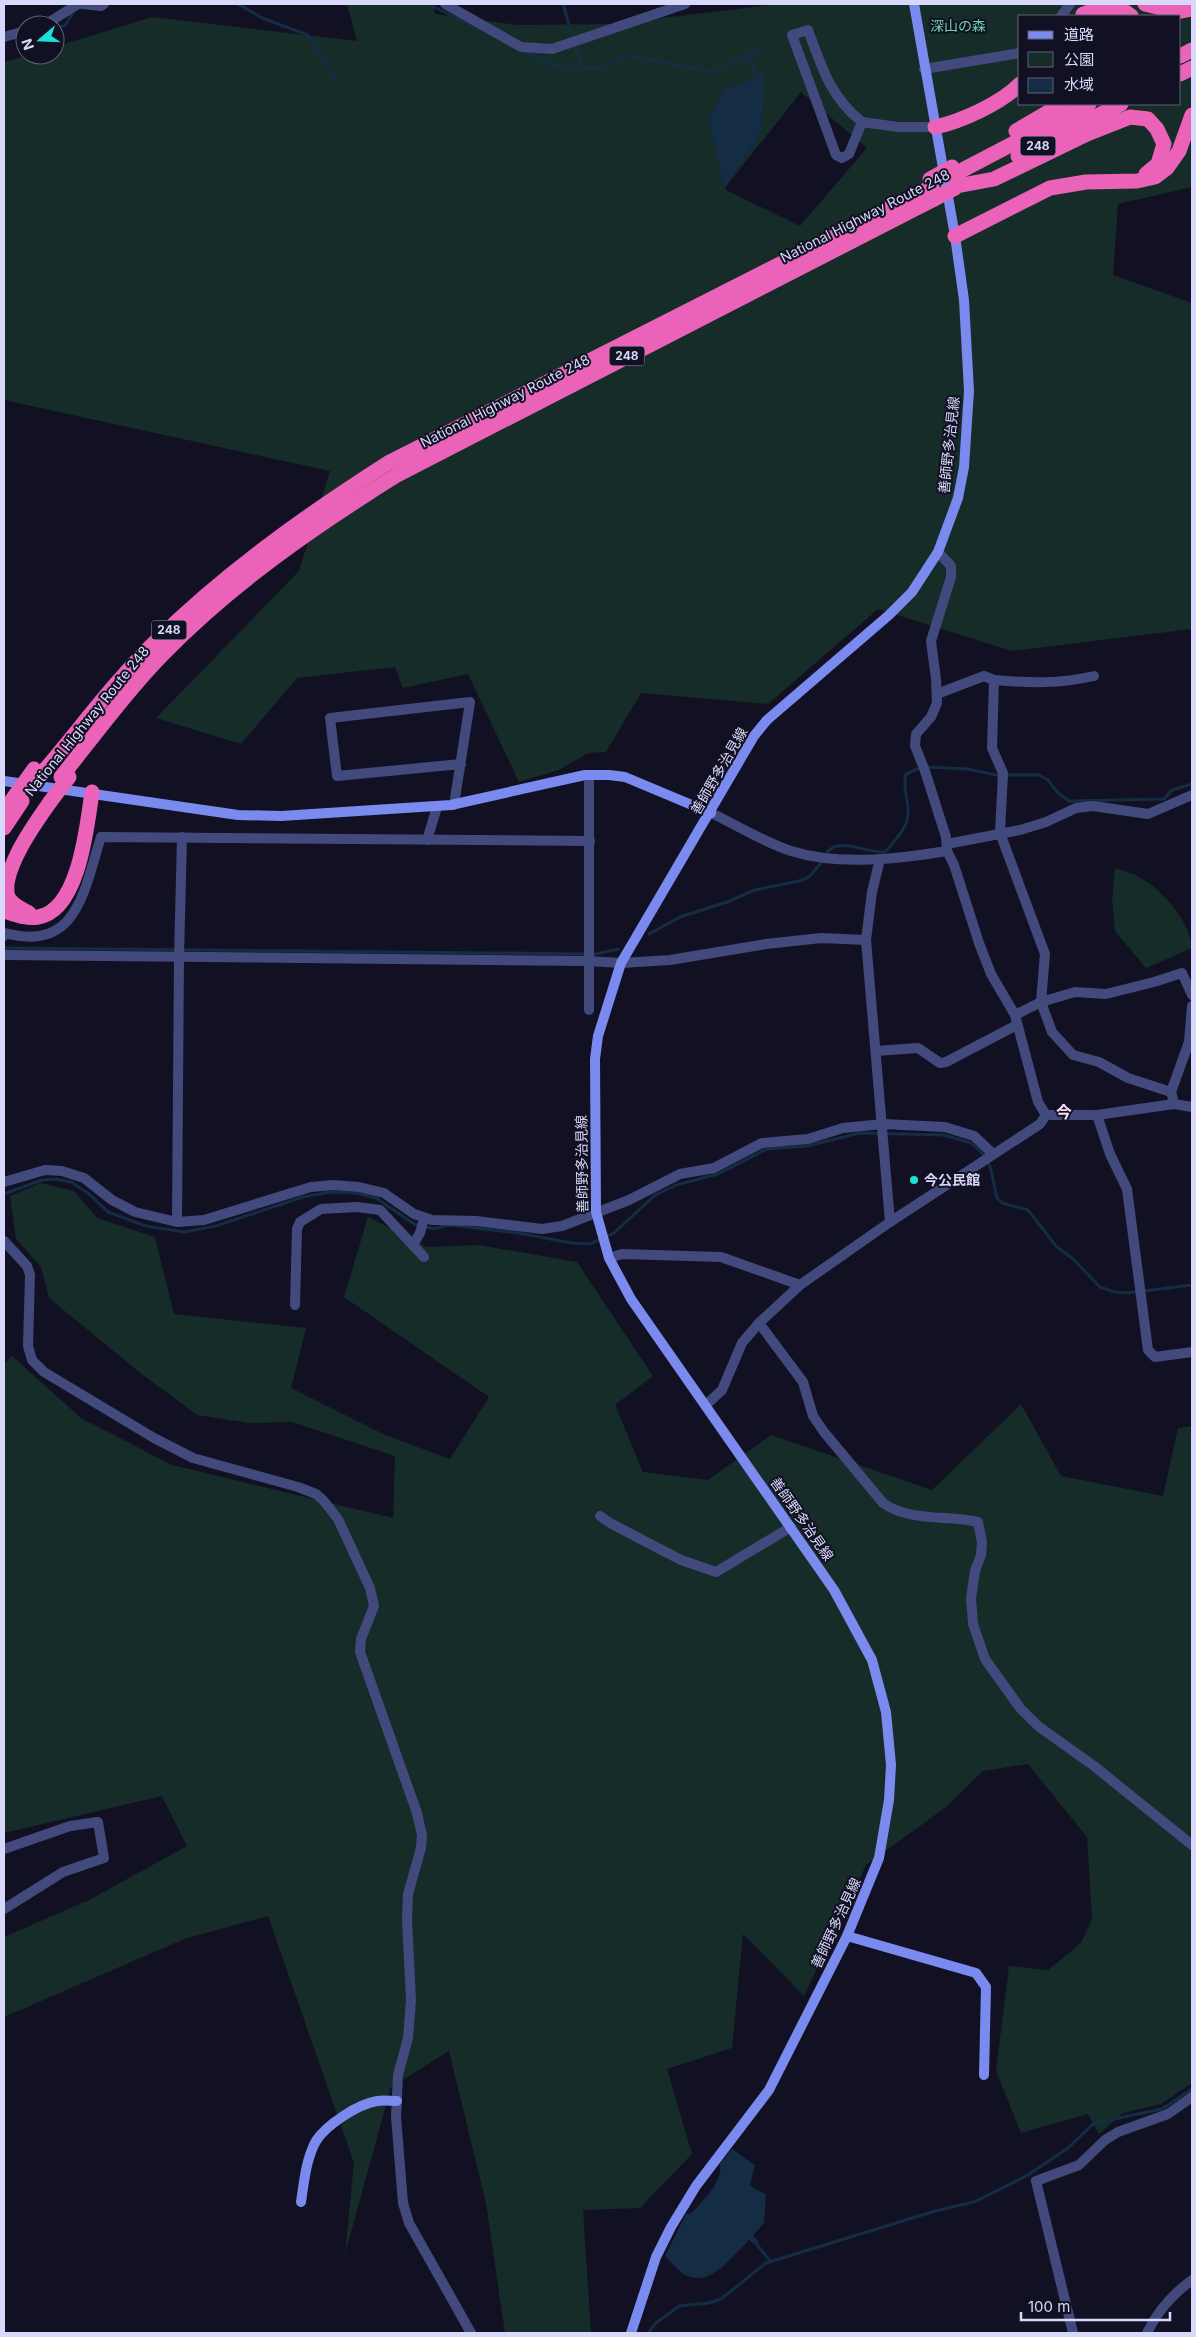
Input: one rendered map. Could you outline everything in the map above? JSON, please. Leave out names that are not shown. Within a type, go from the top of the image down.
[{"type":"highway","points":[[1145,4],[1177,12],[1192,9]]},
{"type":"highway","points":[[1085,11],[1103,7],[1114,7],[1130,15]]},
{"type":"highway","points":[[934,127],[947,125],[970,115],[994,102],[1018,85]]},
{"type":"highway","points":[[932,188],[955,179],[1061,105]]},
{"type":"highway","name":"National Highway Route 248","points":[[955,179],[1087,105]]},
{"type":"highway","name":"National Highway Route 248","points":[[4,828],[22,802],[39,770],[55,758],[154,643],[262,550],[316,510],[388,463],[842,230],[1119,105]]},
{"type":"highway","points":[[955,236],[1050,188],[1086,182],[1137,181],[1155,177],[1167,168],[1179,151],[1192,115]]},
{"type":"highway","points":[[955,179],[994,179],[1087,134],[1130,117],[1148,119],[1157,128],[1164,144],[1158,164],[1137,181]]},
{"type":"highway","name":"National Highway Route 248","points":[[4,858],[46,800],[155,663],[219,604],[279,554],[324,521],[397,475],[932,188]]},
{"type":"highway","points":[[4,811],[39,770]]},
{"type":"highway","points":[[4,911],[23,917],[37,917],[47,915],[63,901],[73,880],[86,835],[92,792]]},
{"type":"highway","points":[[37,917],[15,905],[7,896],[5,885],[9,864],[46,800]]},
{"type":"main road","name":"善師野多治見線","points":[[631,2333],[656,2257],[671,2227],[696,2186],[769,2090],[847,1936],[879,1858],[889,1800],[891,1765],[886,1712],[872,1660],[861,1637],[834,1590],[632,1299],[609,1258],[600,1233],[596,1212],[596,1051],[603,1015],[621,963],[711,813],[754,736],[767,720],[889,615],[912,592],[938,552],[958,498],[964,467],[969,391],[964,300],[955,236],[934,127],[914,4]]},
{"type":"main road","points":[[4,781],[92,792],[238,815],[290,816],[454,804],[589,775],[625,777],[711,813]]},
{"type":"main road","points":[[847,1936],[976,1972],[986,1987],[984,2075]]},
{"type":"main road","points":[[301,2202],[310,2157],[316,2141],[328,2127],[345,2115],[376,2101],[397,2101]]},
{"type":"street","points":[[61,15],[78,4]]},
{"type":"street","points":[[82,4],[101,6],[104,4]]},
{"type":"street","points":[[445,4],[521,47],[534,49],[552,49],[685,4]]},
{"type":"street","points":[[1061,15],[1070,4]]},
{"type":"street","points":[[862,122],[849,154],[842,158],[836,155],[792,35],[808,30],[836,97],[848,112],[862,122],[898,127],[934,127]]},
{"type":"street","points":[[924,69],[1018,53]]},
{"type":"street","points":[[938,552],[951,566],[951,571],[931,641],[937,703],[931,717],[916,734],[914,746],[925,771],[946,837],[947,848],[991,974],[1016,1020],[1038,1102],[1046,1115]]},
{"type":"street","points":[[937,694],[984,676],[994,680],[1032,684],[1065,682],[1094,676]]},
{"type":"street","points":[[994,680],[992,748],[1002,773],[1000,833],[1045,954],[1041,1002],[1052,1032],[1073,1055],[1099,1062],[1128,1078],[1171,1092]]},
{"type":"street","points":[[454,804],[461,764],[470,702],[330,718],[337,776],[461,764]]},
{"type":"street","points":[[589,775],[589,1010]]},
{"type":"street","points":[[711,813],[789,850],[810,856],[880,859],[907,857],[947,848],[1046,822],[1076,808],[1093,806],[1148,814],[1192,795]]},
{"type":"street","points":[[427,840],[437,806]]},
{"type":"street","points":[[4,936],[5,933],[32,938],[46,935],[61,928],[76,912],[101,837],[590,841]]},
{"type":"street","points":[[177,1222],[179,943],[182,837]]},
{"type":"street","points":[[880,859],[872,892],[866,940],[890,1222]]},
{"type":"street","points":[[4,955],[588,961],[621,963],[670,960],[766,944],[821,938],[866,940]]},
{"type":"street","points":[[876,1052],[918,1048],[940,1063],[946,1062],[1016,1020],[1041,1002],[1075,992],[1106,994],[1154,982],[1182,972],[1192,995]]},
{"type":"street","points":[[1174,1104],[1171,1092],[1189,1042],[1192,1006]]},
{"type":"street","points":[[1046,1115],[1097,1115],[1174,1104],[1192,1106]]},
{"type":"street","points":[[706,1404],[722,1390],[738,1350],[759,1323],[800,1285],[890,1222],[1040,1124],[1046,1115]]},
{"type":"street","points":[[1097,1115],[1110,1154],[1127,1189],[1148,1350],[1155,1357],[1192,1352]]},
{"type":"street","points":[[4,1182],[45,1170],[67,1173],[84,1178],[112,1200],[134,1212],[177,1222],[204,1220],[311,1187],[333,1185],[359,1187],[388,1196],[424,1219],[476,1220],[542,1228],[562,1226],[629,1200],[680,1174],[714,1168],[762,1143],[808,1139],[843,1128],[883,1125],[945,1127],[974,1136],[992,1154]]},
{"type":"street","points":[[380,1210],[388,1196]]},
{"type":"street","points":[[295,1305],[297,1229],[300,1222],[321,1209],[357,1207],[380,1210],[424,1257]]},
{"type":"street","points":[[413,1245],[420,1233],[424,1219]]},
{"type":"street","points":[[4,1241],[27,1266],[30,1275],[28,1346],[29,1353],[37,1366],[90,1401],[193,1458],[298,1487],[316,1494],[332,1509],[370,1588],[374,1606],[361,1639],[360,1652],[417,1813],[422,1835],[421,1848],[408,1894],[407,1920],[411,2000],[408,2038],[398,2074],[396,2117],[403,2203],[409,2223],[471,2333]]},
{"type":"street","points":[[609,1258],[622,1254],[722,1257],[800,1285]]},
{"type":"street","points":[[759,1323],[803,1382],[813,1416],[824,1432],[883,1503],[892,1509],[923,1516],[978,1522],[982,1542],[981,1555],[975,1571],[971,1598],[973,1624],[985,1659],[1020,1708],[1038,1726],[1094,1766],[1192,1845]]},
{"type":"street","points":[[600,1516],[681,1560],[716,1572],[791,1528]]},
{"type":"street","points":[[4,1848],[70,1826],[98,1822],[104,1858],[64,1872],[4,1909]]},
{"type":"street","points":[[1073,2333],[1036,2181],[1079,2165],[1104,2140],[1118,2132],[1168,2114],[1192,2097]]},
{"type":"street","points":[[1147,2333],[1162,2309],[1192,2280]]},
{"type":"green space","name":"深山の森","points":[[347,4],[433,4],[435,14],[517,25],[612,24],[778,4],[1192,4],[1192,187],[1118,204],[1113,275],[1192,303],[1192,629],[1012,651],[878,609],[768,704],[641,693],[606,752],[588,753],[559,770],[519,782],[468,674],[403,688],[395,667],[297,678],[241,744],[156,718],[299,571],[330,471],[4,400],[4,62],[15,59],[15,65],[65,65],[65,44],[152,17],[357,41]],"holes":[[[801,92],[867,148],[800,226],[724,189]]]},
{"type":"green space","points":[[1115,868],[1141,878],[1152,885],[1168,900],[1187,929],[1192,948],[1146,968],[1115,931],[1112,900]]},
{"type":"green space","points":[[41,1183],[74,1191],[97,1218],[155,1237],[174,1314],[306,1328],[291,1388],[385,1435],[450,1459],[489,1397],[344,1297],[368,1217],[427,1247],[479,1245],[577,1262],[653,1376],[615,1405],[643,1472],[708,1480],[771,1435],[932,1490],[1021,1404],[1061,1476],[1163,1496],[1178,1428],[1192,1426],[1192,2083],[1161,2104],[1123,2113],[1099,2134],[1088,2114],[1021,2133],[996,2071],[1009,1966],[1048,1970],[1081,1943],[1092,1919],[1087,1837],[1028,1764],[983,1771],[946,1807],[866,1865],[804,1996],[743,1934],[732,2048],[667,2069],[692,2154],[640,2208],[583,2210],[591,2333],[505,2333],[486,2203],[449,2051],[391,2087],[345,2254],[354,2163],[268,1916],[184,1939],[4,2017],[4,1937],[89,1900],[187,1846],[162,1796],[4,1833],[4,1364],[12,1356],[81,1418],[172,1465],[393,1518],[395,1456],[292,1422],[249,1423],[197,1415],[139,1372],[49,1298],[41,1267],[16,1239],[10,1196]]},
{"type":"water","points":[[764,73],[761,131],[724,190],[709,118],[724,90]]},
{"type":"water","points":[[732,2149],[755,2165],[750,2185],[766,2194],[764,2223],[753,2235],[759,2243],[755,2245],[749,2240],[728,2262],[712,2274],[695,2278],[685,2275],[665,2256],[686,2214],[690,2214],[711,2192],[718,2178],[720,2164]]},
{"type":"waterway","points":[[238,4],[262,18],[308,35],[337,82]]},
{"type":"waterway","points":[[432,4],[434,7],[482,30]]},
{"type":"waterway","points":[[563,4],[582,68]]},
{"type":"waterway","points":[[65,26],[74,11]]},
{"type":"waterway","points":[[524,51],[555,66],[602,69],[626,55],[711,72],[761,49]]},
{"type":"waterway","points":[[749,54],[757,77]]},
{"type":"waterway","points":[[927,767],[968,769],[996,775],[1039,775],[1048,780],[1058,793],[1069,801],[1164,799],[1172,790],[1192,784]]},
{"type":"waterway","points":[[827,852],[839,846],[885,852],[906,824],[908,809],[905,784],[906,774],[920,768]]},
{"type":"waterway","points":[[649,934],[680,917],[727,902],[755,890],[799,881],[809,877],[821,863]]},
{"type":"waterway","points":[[4,948],[596,954],[618,949]]},
{"type":"waterway","points":[[4,1194],[42,1180],[55,1179],[71,1182],[89,1194],[108,1212],[146,1226],[184,1232],[216,1226],[303,1197],[330,1192],[357,1193],[376,1198],[414,1224],[434,1229],[449,1225],[590,1244],[614,1233],[655,1195],[676,1185],[718,1174],[767,1149],[807,1146],[860,1133],[944,1135],[971,1143],[983,1154],[990,1166],[997,1198],[1002,1203],[1028,1210],[1056,1246],[1073,1259],[1100,1287],[1114,1292],[1127,1293],[1192,1285]]},
{"type":"waterway","points":[[648,2333],[656,2323],[679,2306],[709,2303],[721,2299],[766,2263],[935,2211],[974,2202],[1028,2175],[1068,2148],[1094,2123],[1162,2109],[1192,2089]]},
{"type":"waterway","points":[[754,2241],[771,2262]]},
{"type":"place","name":"今公民館","points":[[914,1180]]},
{"type":"district","name":"今","points":[[1064,1112]]}]
